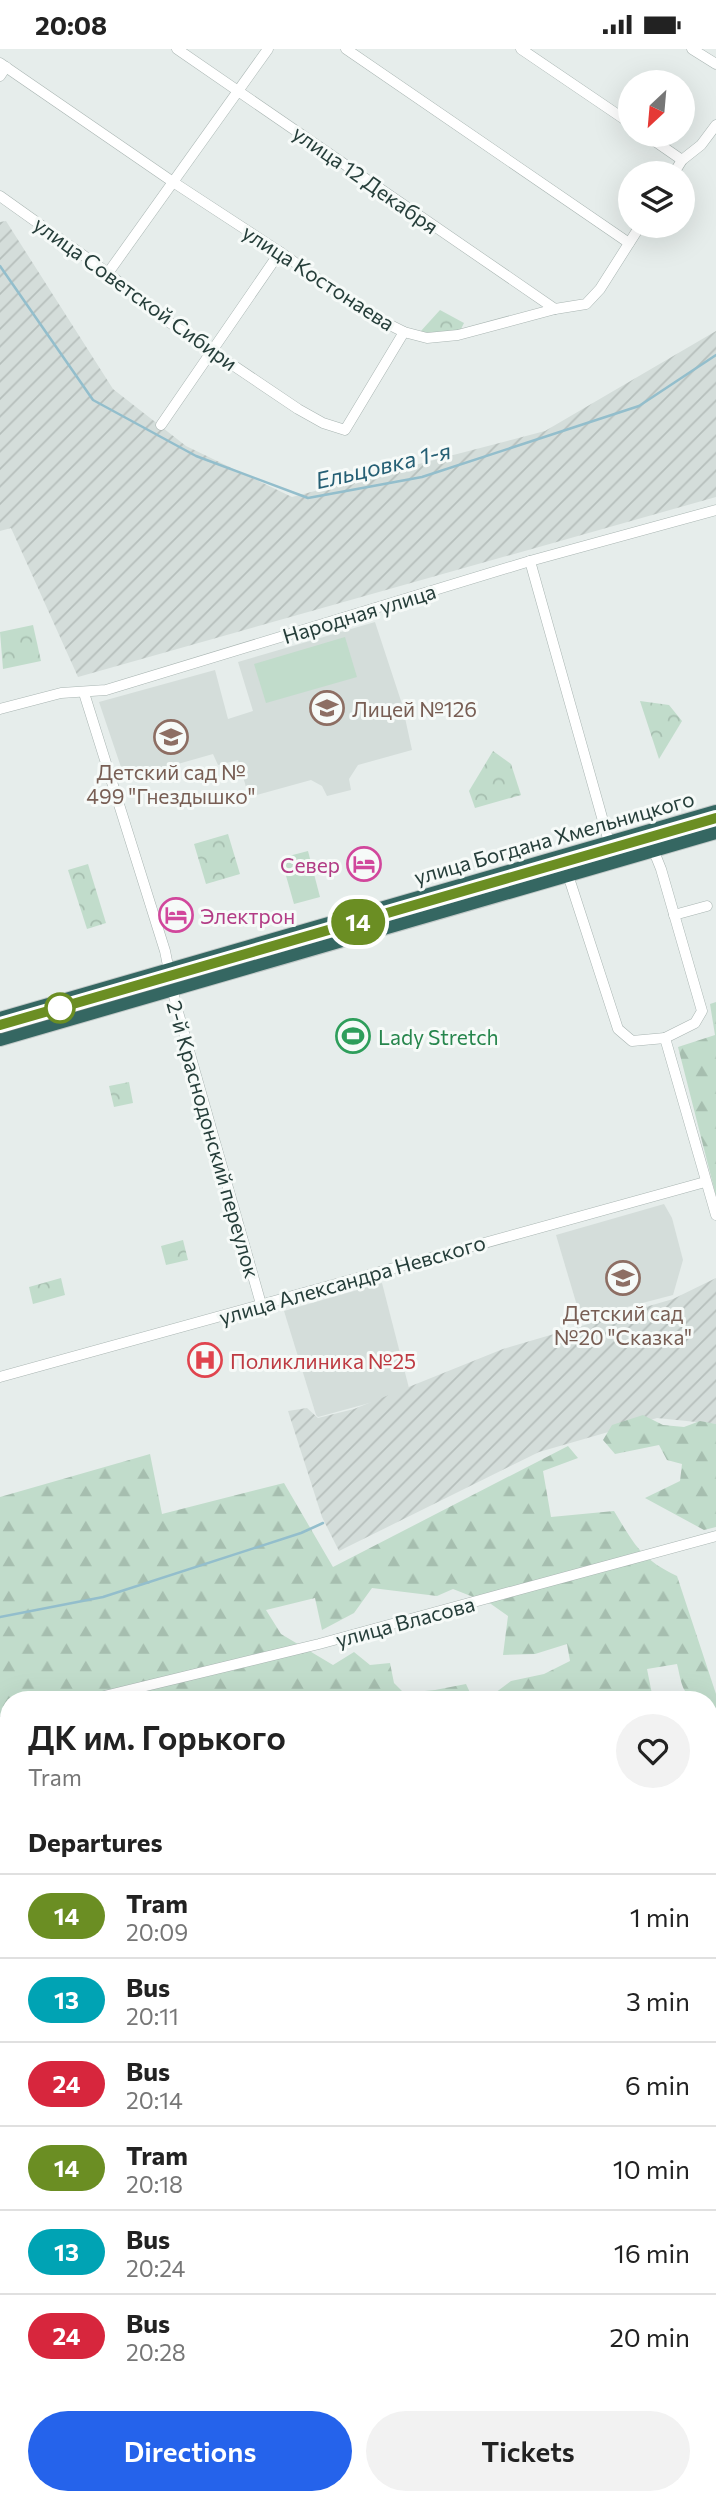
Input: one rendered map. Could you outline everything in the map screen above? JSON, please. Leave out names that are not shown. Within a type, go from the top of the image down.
[{"type":"highway","name":"улица Богдана Хмельницкого","points":[[0,1019],[716,812]]},
{"type":"highway","name":"улица Богдана Хмельницкого","points":[[0,1039],[716,832]]},
{"type":"street","name":"улица 12 Декабря","points":[[177,49],[555,309]]},
{"type":"street","points":[[108,273],[268,49]]},
{"type":"street","points":[[346,49],[629,243]]},
{"type":"street","points":[[521,49],[618,115]]},
{"type":"street","points":[[692,49],[716,64]]},
{"type":"street","name":"улица Костонаева","points":[[2,68],[280,252],[366,313],[404,332],[427,338],[458,335],[555,309],[586,304],[600,289],[632,238]]},
{"type":"street","points":[[663,147],[681,160],[701,145],[716,125]]},
{"type":"street","name":"улица Советской Сибири","points":[[0,196],[108,273],[154,312],[323,423],[345,430],[404,332]]},
{"type":"street","points":[[161,425],[280,252]]},
{"type":"street","name":"Народная улица","points":[[0,709],[61,693],[106,690],[530,561],[716,510]]},
{"type":"street","points":[[530,561],[614,860]]},
{"type":"street","name":"2-й Краснодонский переулок","points":[[84,693],[165,951],[172,990],[261,1304]]},
{"type":"street","points":[[568,875],[618,1029],[632,1041],[665,1038],[695,1023],[702,1011],[653,849]]},
{"type":"street","points":[[674,915],[707,907]]},
{"type":"street","points":[[665,1038],[716,1215]]},
{"type":"street","name":"улица Александра Невского","points":[[0,1377],[705,1182]]},
{"type":"street","name":"улица Власова","points":[[125,1691],[319,1644],[716,1536]]},
{"type":"shaded area","points":[[6,221],[113,389],[186,446],[292,497],[545,431],[716,331],[716,497],[78,677],[11,528],[0,531],[0,222]]},
{"type":"shaded area","name":"Лицей №126","points":[[375,622],[402,704],[412,750],[358,765],[349,779],[351,790],[327,796],[322,786],[311,780],[249,797],[238,760],[218,765],[213,754],[125,779],[99,702],[215,670],[228,719],[253,711],[238,662]]},
{"type":"shaded area","name":"Детский сад №20 \"Сказка\"","points":[[664,1204],[672,1218],[683,1260],[673,1295],[581,1319],[556,1235]]},
{"type":"shaded area","points":[[716,1278],[716,1424],[657,1418],[539,1452],[339,1551],[322,1517],[288,1411],[307,1408],[318,1418],[354,1409],[503,1349],[673,1299]]},
{"type":"shaded area","points":[[382,1283],[410,1392],[318,1417],[284,1311]]},
{"type":"green space","points":[[440,310],[464,323],[460,331],[441,334],[420,332]]},
{"type":"green space","points":[[33,625],[41,661],[3,669],[0,632]]},
{"type":"green space","points":[[345,637],[357,677],[266,703],[254,664]]},
{"type":"green space","points":[[640,701],[669,705],[682,721],[659,759]]},
{"type":"green space","points":[[493,751],[511,764],[521,795],[475,808],[469,791]]},
{"type":"green space","points":[[228,834],[240,874],[206,884],[194,844]]},
{"type":"green space","points":[[308,851],[320,897],[294,904],[281,858]]},
{"type":"green space","points":[[88,864],[106,923],[87,929],[68,870]]},
{"type":"green space","points":[[716,1002],[716,1196],[678,1047],[715,1035],[710,1004]]},
{"type":"green space","points":[[129,1082],[133,1103],[114,1107],[109,1086]]},
{"type":"green space","points":[[183,1240],[188,1260],[166,1265],[161,1246]]},
{"type":"green space","points":[[61,1278],[65,1295],[33,1304],[29,1287]]},
{"type":"green space","points":[[643,1415],[663,1425],[684,1427],[700,1421],[716,1424],[716,1527],[704,1530],[645,1498],[680,1481],[682,1464],[667,1460],[659,1445],[615,1454],[603,1440],[612,1425]]},
{"type":"green space","points":[[568,1446],[578,1458],[543,1471],[551,1517],[614,1511],[639,1549],[655,1563],[677,1576],[715,1691],[685,1691],[677,1664],[647,1669],[651,1691],[498,1691],[511,1681],[544,1674],[570,1661],[567,1644],[535,1654],[503,1655],[508,1616],[491,1604],[453,1589],[437,1596],[372,1588],[354,1613],[322,1630],[315,1598],[266,1610],[281,1634],[333,1665],[354,1652],[370,1665],[390,1663],[394,1683],[402,1691],[0,1691],[0,1497],[150,1454],[162,1514],[284,1483],[333,1567]]},
{"type":"green space","points":[[466,1684],[469,1691],[425,1691],[435,1690]]},
{"type":"waterway","name":"Ельцовка 1-я","points":[[0,266],[93,400],[196,456],[308,498],[422,477],[639,406],[716,355]]},
{"type":"waterway","points":[[0,1617],[103,1597],[301,1533],[323,1523]]},
{"type":"tram line","name":"14","points":[[0,1025],[716,818]]},
{"type":"tram line","points":[[0,1033],[716,825]]},
{"type":"place","name":"Лицей №126","points":[[327,708]]},
{"type":"place","name":"Детский сад № 499 \"Гнездышко\"","points":[[171,737]]},
{"type":"place","name":"Север","points":[[364,864]]},
{"type":"place","name":"Электрон","points":[[176,915]]},
{"type":"place","name":"Lady Stretch","points":[[353,1036]]},
{"type":"place","name":"Детский сад №20 \"Сказка\"","points":[[623,1278]]},
{"type":"place","name":"Поликлиника №25","points":[[205,1360]]}]
